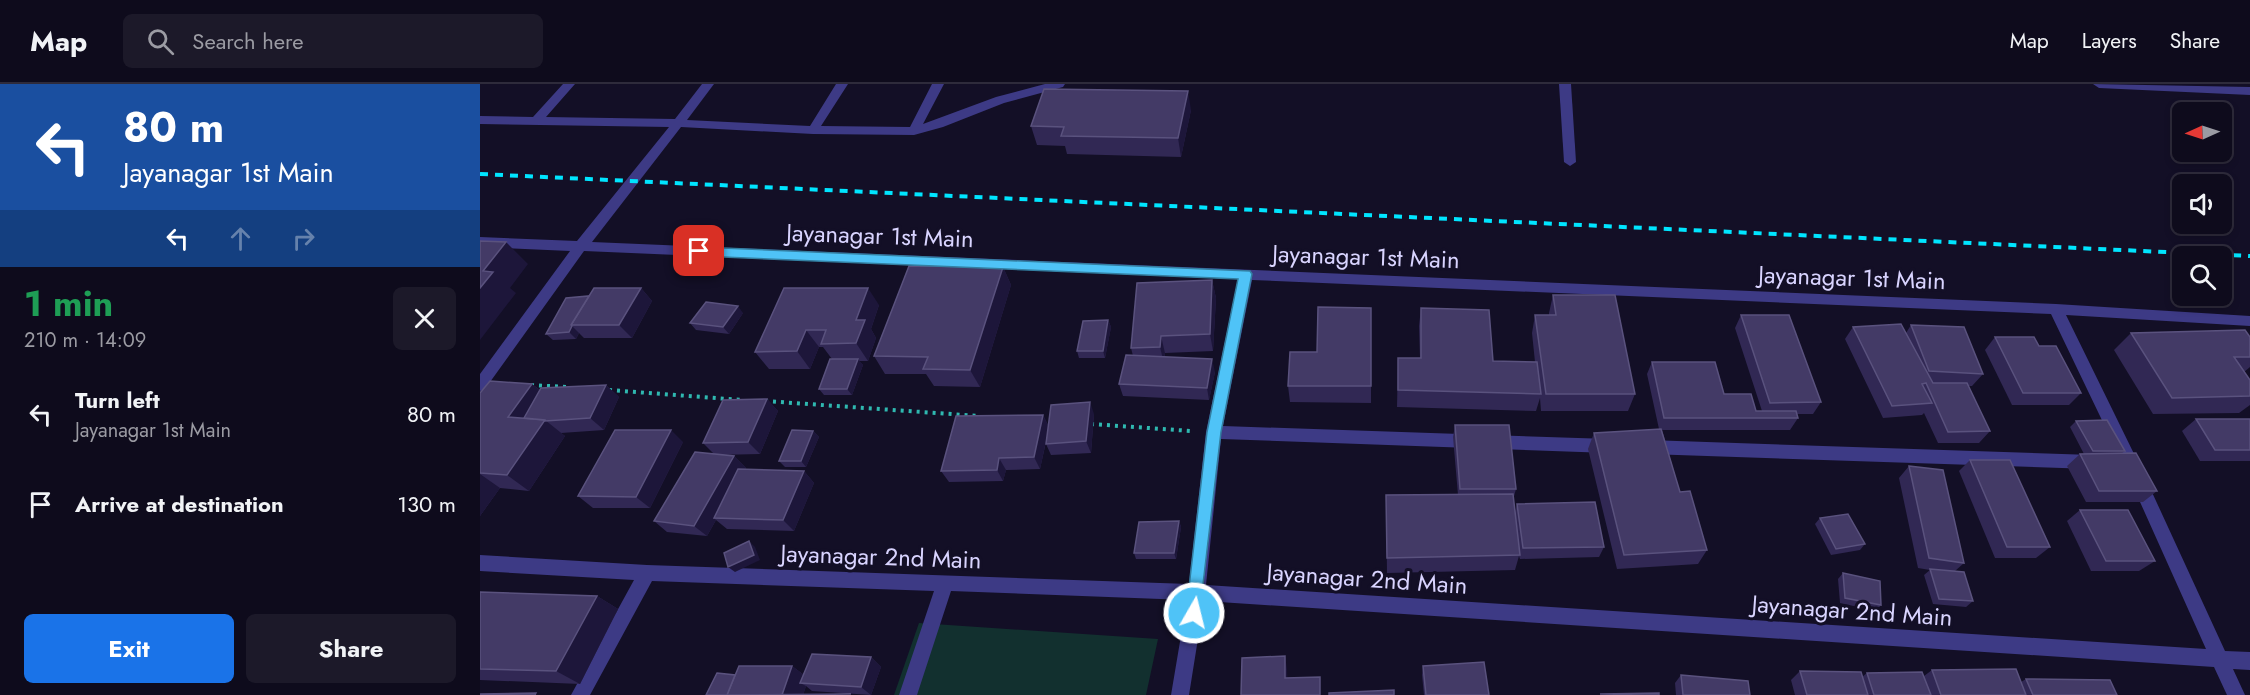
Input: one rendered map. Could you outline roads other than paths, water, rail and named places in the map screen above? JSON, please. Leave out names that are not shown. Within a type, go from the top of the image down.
[{"type":"street","points":[[536,121],[569,84]]},
{"type":"street","points":[[481,383],[581,246],[708,84]]},
{"type":"street","points":[[813,130],[842,84]]},
{"type":"street","points":[[914,131],[938,84]]},
{"type":"street","points":[[480,120],[676,123],[813,130],[914,131],[939,124],[1000,100],[1059,84]]},
{"type":"street","points":[[1565,84],[1570,162]]},
{"type":"street","points":[[2099,84],[2181,86],[2250,92]]},
{"type":"street","name":"Jayanagar 1st Main","points":[[480,242],[2056,309],[2250,321]]},
{"type":"street","points":[[1180,695],[1197,592],[1214,432],[1246,274]]},
{"type":"street","points":[[2056,309],[2131,464],[2236,695]]},
{"type":"street","points":[[1214,432],[2131,464]]},
{"type":"street","name":"Jayanagar 2nd Main","points":[[480,563],[647,573],[1197,592],[2250,661]]},
{"type":"street","points":[[580,695],[647,573]]},
{"type":"street","points":[[908,695],[945,583]]},
{"type":"railway","points":[[480,174],[2250,256]]}]
